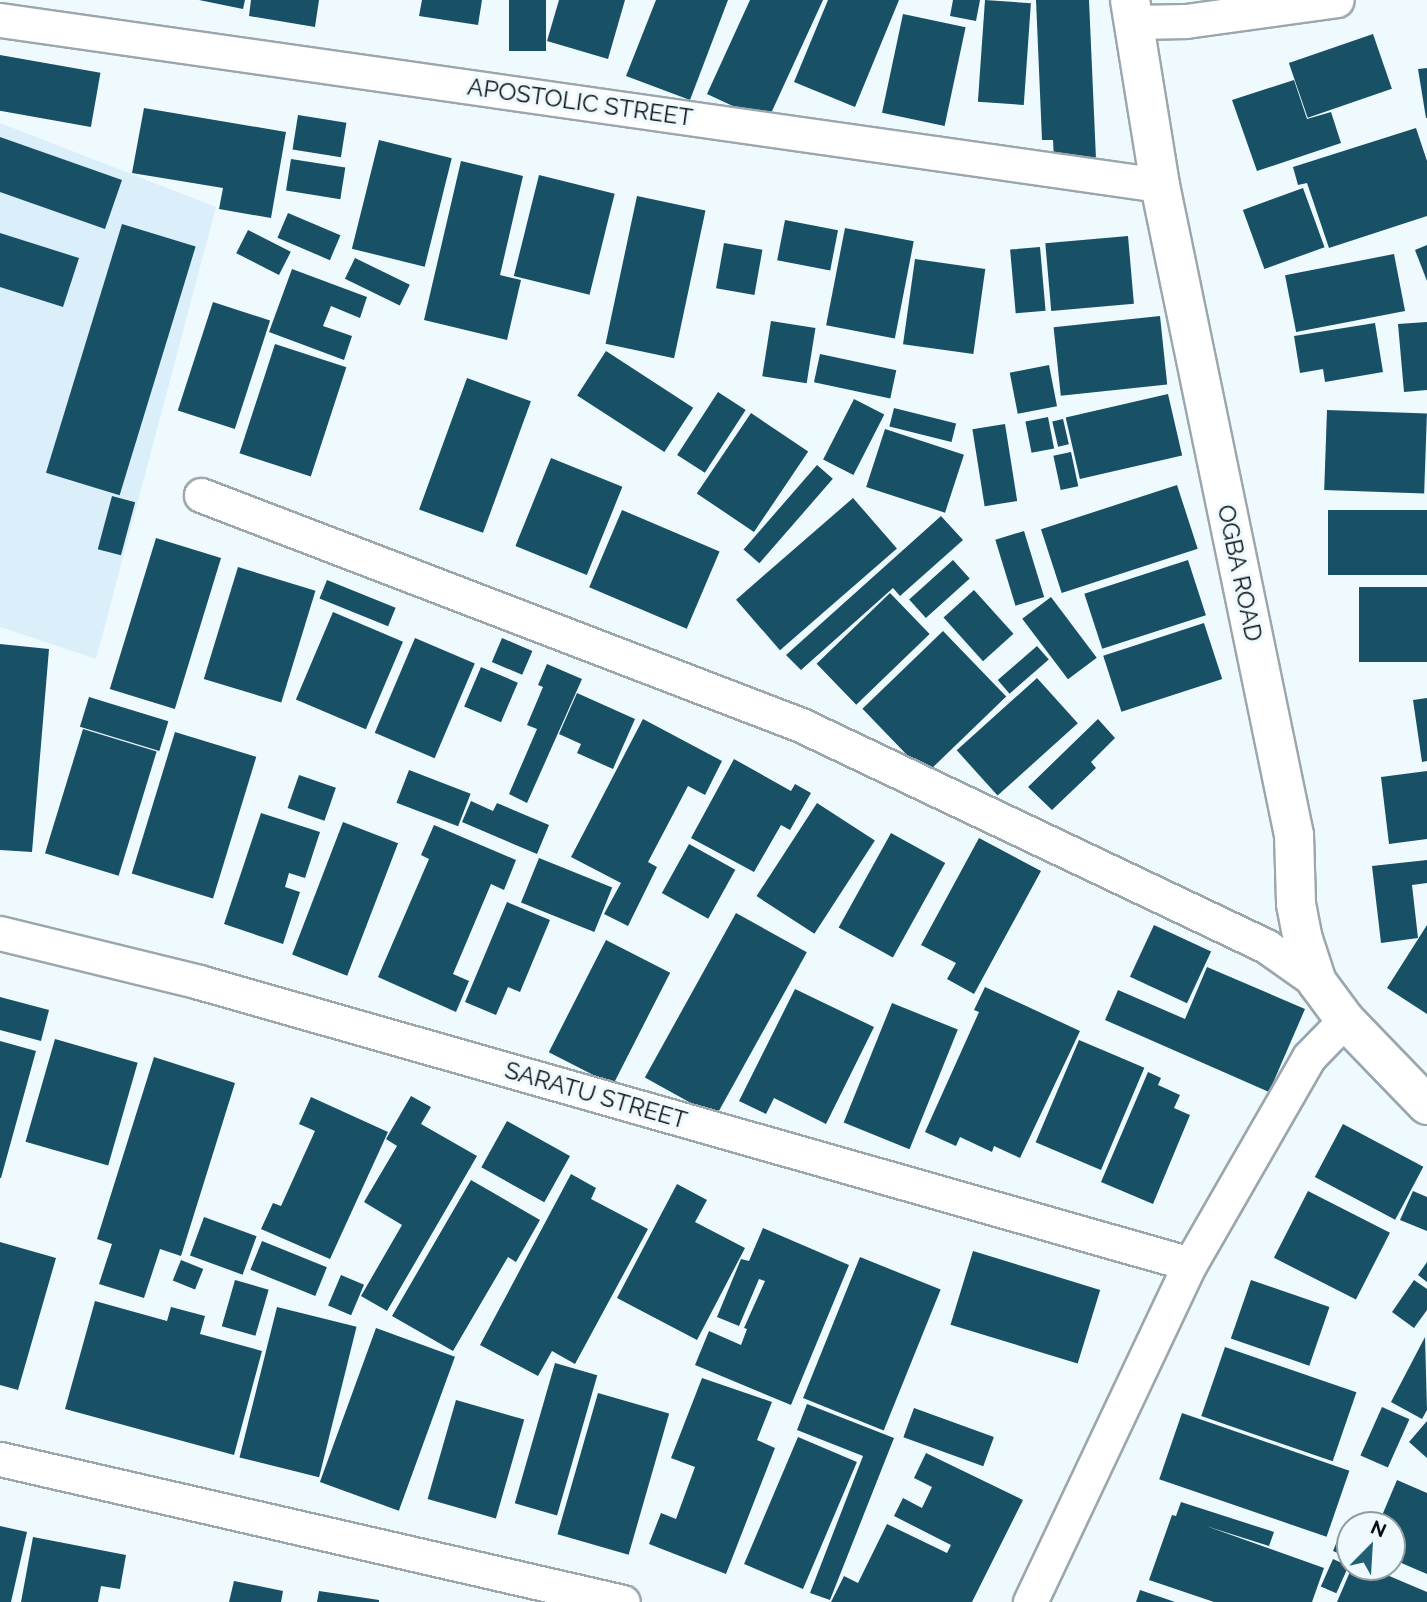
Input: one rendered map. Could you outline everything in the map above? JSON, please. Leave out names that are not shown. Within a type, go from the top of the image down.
[{"type":"main road","name":"OGBA ROAD","points":[[1132,11],[1160,185],[1294,835],[1296,904],[1303,939],[1317,982],[1345,1020],[1427,1105]]},
{"type":"street","points":[[1132,11],[1186,21],[1337,0]]},
{"type":"street","name":"APOSTOLIC STREET","points":[[0,20],[1160,185]]},
{"type":"street","points":[[201,495],[801,724],[1266,946],[1317,982]]},
{"type":"street","name":"SARATU STREET","points":[[0,933],[212,986],[1190,1264]]},
{"type":"street","points":[[1030,1602],[1190,1264],[1309,1057],[1345,1020]]},
{"type":"street","points":[[0,1459],[624,1602]]},
{"type":"shaded area","points":[[0,123],[216,207],[96,659],[0,627]]},
{"type":"building","points":[[199,0],[245,0],[243,9]]},
{"type":"building","points":[[251,0],[319,0],[315,27],[249,16]]},
{"type":"building","points":[[422,0],[482,0],[478,25],[419,16]]},
{"type":"building","points":[[509,0],[546,0],[546,51],[509,51]]},
{"type":"building","points":[[559,0],[625,0],[608,59],[547,41]]},
{"type":"building","points":[[656,0],[728,0],[690,100],[626,76]]},
{"type":"building","points":[[750,0],[823,0],[767,122],[707,94]]},
{"type":"building","points":[[828,0],[899,0],[855,107],[794,82]]},
{"type":"building","points":[[953,0],[980,0],[976,21],[950,16]]},
{"type":"building","points":[[985,0],[1031,3],[1024,105],[978,102]]},
{"type":"building","points":[[1036,0],[1089,0],[1096,159],[1054,160],[1053,140],[1042,140]]},
{"type":"building","points":[[903,14],[966,27],[945,126],[882,113]]},
{"type":"building","points":[[1373,34],[1392,89],[1308,118],[1289,63]]},
{"type":"building","points":[[0,55],[100,73],[91,127],[0,111]]},
{"type":"building","points":[[1427,68],[1427,118],[1426,118],[1418,69]]},
{"type":"building","points":[[1294,80],[1307,119],[1331,112],[1341,143],[1257,171],[1232,100]]},
{"type":"building","points":[[144,108],[286,132],[271,218],[219,209],[223,188],[132,173]]},
{"type":"building","points":[[298,115],[346,123],[341,157],[293,150]]},
{"type":"building","points":[[1416,128],[1427,161],[1427,216],[1329,248],[1307,183],[1298,185],[1293,167]]},
{"type":"building","points":[[0,137],[122,180],[105,229],[0,192]]},
{"type":"building","points":[[379,140],[452,158],[425,267],[352,249]]},
{"type":"building","points":[[291,159],[345,168],[340,199],[286,191]]},
{"type":"building","points":[[461,161],[523,176],[500,275],[521,280],[507,340],[424,320]]},
{"type":"building","points":[[539,175],[615,194],[590,295],[514,276]]},
{"type":"building","points":[[1303,188],[1325,247],[1264,269],[1243,210]]},
{"type":"building","points":[[637,196],[705,211],[674,358],[606,344]]},
{"type":"building","points":[[288,213],[340,235],[330,260],[277,238]]},
{"type":"building","points":[[785,220],[838,230],[830,271],[777,260]]},
{"type":"building","points":[[122,224],[196,247],[120,495],[46,473]]},
{"type":"building","points":[[845,228],[914,241],[895,339],[826,325]]},
{"type":"building","points":[[248,230],[291,252],[279,275],[236,253]]},
{"type":"building","points":[[0,233],[79,258],[63,307],[0,287]]},
{"type":"building","points":[[1128,236],[1134,304],[1051,311],[1045,243]]},
{"type":"building","points":[[724,243],[762,250],[754,295],[716,288]]},
{"type":"building","points":[[1427,245],[1427,281],[1415,250]]},
{"type":"building","points":[[1040,247],[1046,311],[1016,313],[1010,250]]},
{"type":"building","points":[[1394,254],[1405,311],[1296,332],[1285,275]]},
{"type":"building","points":[[355,258],[410,285],[400,305],[345,279]]},
{"type":"building","points":[[915,259],[985,269],[973,354],[903,344]]},
{"type":"building","points":[[292,269],[367,297],[360,318],[331,306],[323,326],[352,336],[344,360],[269,332]]},
{"type":"building","points":[[213,302],[270,321],[235,429],[178,410]]},
{"type":"building","points":[[1160,316],[1167,385],[1061,396],[1054,327]]},
{"type":"building","points":[[771,321],[815,328],[807,383],[762,376]]},
{"type":"building","points":[[1427,322],[1427,390],[1404,392],[1398,324]]},
{"type":"building","points":[[1375,323],[1383,372],[1325,382],[1323,369],[1300,373],[1294,336]]},
{"type":"building","points":[[275,344],[346,367],[311,477],[239,453]]},
{"type":"building","points":[[606,351],[693,408],[664,452],[577,395]]},
{"type":"building","points":[[820,354],[896,370],[890,399],[814,382]]},
{"type":"building","points":[[1049,365],[1057,406],[1018,414],[1010,373]]},
{"type":"building","points":[[467,378],[531,401],[483,533],[419,510]]},
{"type":"building","points":[[718,392],[746,410],[705,473],[677,455]]},
{"type":"building","points":[[1168,394],[1182,455],[1080,479],[1066,418]]},
{"type":"building","points":[[854,399],[884,414],[853,475],[823,460]]},
{"type":"building","points":[[894,408],[956,423],[952,442],[889,426]]},
{"type":"building","points":[[1327,410],[1427,413],[1424,493],[1324,490]]},
{"type":"building","points":[[751,413],[808,452],[754,532],[697,493]]},
{"type":"building","points":[[1048,417],[1054,448],[1032,453],[1025,421]]},
{"type":"building","points":[[1063,419],[1069,444],[1058,447],[1052,421]]},
{"type":"building","points":[[1005,424],[1017,501],[985,506],[972,429]]},
{"type":"building","points":[[885,429],[964,455],[945,513],[866,487]]},
{"type":"building","points":[[1071,452],[1078,486],[1061,490],[1053,456]]},
{"type":"building","points":[[551,458],[622,487],[587,575],[515,546]]},
{"type":"building","points":[[817,465],[833,479],[759,563],[744,550]]},
{"type":"building","points":[[1177,485],[1198,549],[1062,593],[1041,529]]},
{"type":"building","points":[[112,496],[135,502],[121,555],[98,549]]},
{"type":"building","points":[[853,498],[897,549],[780,650],[736,600]]},
{"type":"building","points":[[622,510],[720,551],[687,629],[589,587]]},
{"type":"building","points":[[1328,510],[1427,510],[1427,575],[1328,575]]},
{"type":"building","points":[[941,516],[963,540],[900,596],[893,588],[801,670],[786,655]]},
{"type":"building","points":[[1024,531],[1044,597],[1015,606],[995,540]]},
{"type":"building","points":[[156,538],[221,558],[175,709],[110,689]]},
{"type":"building","points":[[953,560],[970,579],[926,618],[909,599]]},
{"type":"building","points":[[1188,560],[1206,615],[1102,649],[1084,594]]},
{"type":"building","points":[[238,567],[315,591],[281,703],[204,679]]},
{"type":"building","points":[[327,580],[396,608],[388,626],[320,599]]},
{"type":"building","points":[[1359,587],[1427,587],[1427,662],[1359,662]]},
{"type":"building","points":[[974,590],[1013,634],[983,661],[944,617]]},
{"type":"building","points":[[890,593],[930,634],[856,705],[817,664]]},
{"type":"building","points":[[1051,597],[1097,658],[1068,679],[1022,619]]},
{"type":"building","points":[[333,612],[403,642],[366,729],[296,699]]},
{"type":"building","points":[[1204,623],[1222,679],[1121,712],[1103,656]]},
{"type":"building","points":[[943,631],[1006,696],[926,774],[862,709]]},
{"type":"building","points":[[415,638],[475,663],[435,758],[375,733]]},
{"type":"building","points":[[502,638],[532,651],[522,675],[492,662]]},
{"type":"building","points":[[0,644],[49,649],[32,852],[0,850]]},
{"type":"building","points":[[1037,646],[1049,660],[1010,694],[998,680]]},
{"type":"building","points":[[547,664],[582,679],[527,803],[509,794],[537,729],[527,725],[543,687],[538,685]]},
{"type":"building","points":[[481,667],[518,683],[501,722],[464,707]]},
{"type":"building","points":[[1037,678],[1078,723],[998,796],[957,750]]},
{"type":"building","points":[[577,693],[635,719],[613,769],[577,753],[581,744],[559,734]]},
{"type":"building","points":[[89,697],[168,721],[159,751],[80,727]]},
{"type":"building","points":[[1427,698],[1427,761],[1422,762],[1413,700]]},
{"type":"building","points":[[643,719],[722,761],[705,795],[688,786],[648,862],[657,867],[628,926],[604,914],[621,883],[571,857]]},
{"type":"building","points":[[1098,719],[1115,738],[1091,762],[1096,768],[1052,810],[1028,787]]},
{"type":"building","points":[[83,729],[157,752],[119,876],[45,853]]},
{"type":"building","points":[[175,732],[256,757],[213,898],[132,874]]},
{"type":"building","points":[[734,759],[791,791],[795,784],[811,793],[790,830],[781,825],[754,872],[691,838]]},
{"type":"building","points":[[409,770],[471,794],[458,826],[396,803]]},
{"type":"building","points":[[1427,771],[1427,839],[1389,844],[1381,777]]},
{"type":"building","points":[[299,775],[336,788],[324,821],[288,808]]},
{"type":"building","points":[[471,801],[493,811],[497,803],[549,825],[537,854],[462,822]]},
{"type":"building","points":[[817,803],[875,841],[814,934],[757,896]]},
{"type":"building","points":[[261,813],[320,832],[305,878],[289,873],[285,887],[300,892],[283,944],[224,924]]},
{"type":"building","points":[[343,822],[398,843],[347,976],[292,955]]},
{"type":"building","points":[[434,825],[516,860],[504,890],[491,884],[453,974],[469,981],[456,1012],[378,977],[429,859],[421,855]]},
{"type":"building","points":[[891,833],[945,863],[893,958],[839,927]]},
{"type":"building","points":[[979,838],[1041,871],[974,994],[947,979],[956,963],[921,945]]},
{"type":"building","points":[[689,844],[735,870],[708,919],[662,893]]},
{"type":"building","points":[[539,858],[612,888],[594,932],[521,903]]},
{"type":"building","points":[[1427,860],[1427,883],[1412,885],[1418,938],[1381,943],[1372,866]]},
{"type":"building","points":[[507,902],[550,920],[520,992],[508,987],[496,1015],[465,1002]]},
{"type":"building","points":[[736,913],[807,952],[716,1117],[645,1077]]},
{"type":"building","points":[[1154,925],[1211,952],[1187,1003],[1130,977]]},
{"type":"building","points":[[1427,925],[1427,1014],[1387,988]]},
{"type":"building","points":[[606,940],[670,973],[613,1085],[549,1052]]},
{"type":"building","points":[[1207,967],[1305,1009],[1269,1092],[1105,1020],[1118,990],[1185,1019]]},
{"type":"building","points":[[985,987],[1080,1031],[1020,1158],[994,1146],[992,1152],[960,1137],[956,1146],[925,1132],[979,1012],[974,1010]]},
{"type":"building","points":[[795,989],[874,1027],[826,1124],[774,1098],[766,1114],[739,1101]]},
{"type":"building","points":[[0,997],[49,1010],[41,1041],[0,1030]]},
{"type":"building","points":[[892,1003],[958,1030],[910,1149],[844,1123]]},
{"type":"building","points":[[55,1039],[138,1063],[108,1166],[26,1142]]},
{"type":"building","points":[[1079,1040],[1144,1068],[1101,1170],[1036,1142]]},
{"type":"building","points":[[0,1041],[36,1051],[1,1178],[0,1178]]},
{"type":"building","points":[[154,1057],[235,1083],[181,1256],[160,1249],[144,1298],[99,1284],[112,1244],[97,1239]]},
{"type":"building","points":[[1148,1072],[1161,1078],[1158,1085],[1180,1095],[1174,1108],[1190,1115],[1153,1204],[1101,1182]]},
{"type":"building","points":[[411,1096],[431,1107],[421,1124],[477,1156],[387,1311],[361,1296],[402,1225],[364,1202],[397,1146],[386,1139]]},
{"type":"building","points":[[311,1097],[388,1132],[330,1259],[261,1229],[273,1203],[281,1206],[315,1131],[299,1124]]},
{"type":"building","points":[[507,1121],[570,1156],[544,1202],[481,1167]]},
{"type":"building","points":[[1343,1124],[1423,1167],[1395,1220],[1315,1177]]},
{"type":"building","points":[[571,1174],[596,1188],[591,1199],[648,1229],[575,1364],[552,1351],[538,1376],[480,1345]]},
{"type":"building","points":[[471,1180],[540,1220],[516,1262],[508,1257],[453,1351],[392,1316]]},
{"type":"building","points":[[677,1184],[707,1200],[695,1222],[745,1248],[697,1340],[617,1298]]},
{"type":"building","points":[[1308,1191],[1390,1233],[1356,1300],[1274,1258]]},
{"type":"building","points":[[1413,1191],[1427,1197],[1427,1231],[1400,1220]]},
{"type":"building","points":[[204,1217],[257,1236],[243,1275],[190,1256]]},
{"type":"building","points":[[763,1228],[849,1265],[791,1405],[695,1365],[709,1331],[741,1345],[747,1329],[744,1328],[765,1281],[759,1279],[739,1326],[717,1317],[741,1259],[749,1261]]},
{"type":"building","points":[[262,1241],[327,1267],[315,1296],[250,1270]]},
{"type":"building","points":[[0,1242],[56,1258],[18,1390],[0,1385]]},
{"type":"building","points":[[973,1251],[1100,1290],[1078,1364],[950,1325]]},
{"type":"building","points":[[860,1257],[941,1290],[884,1431],[803,1398]]},
{"type":"building","points":[[181,1260],[203,1269],[195,1289],[173,1280]]},
{"type":"building","points":[[1427,1262],[1427,1282],[1418,1275]]},
{"type":"building","points":[[341,1275],[364,1285],[351,1315],[328,1305]]},
{"type":"building","points":[[235,1280],[269,1290],[255,1336],[222,1326]]},
{"type":"building","points":[[1251,1280],[1329,1307],[1309,1366],[1231,1339]]},
{"type":"building","points":[[1414,1280],[1427,1289],[1427,1310],[1414,1328],[1392,1312]]},
{"type":"building","points":[[95,1301],[167,1321],[171,1307],[205,1316],[200,1334],[262,1351],[234,1455],[65,1409]]},
{"type":"building","points":[[277,1307],[357,1327],[319,1477],[240,1457]]},
{"type":"building","points":[[376,1328],[455,1357],[399,1511],[320,1482]]},
{"type":"building","points":[[1425,1337],[1427,1410],[1422,1419],[1391,1402]]},
{"type":"building","points":[[1225,1347],[1356,1392],[1333,1461],[1201,1416]]},
{"type":"building","points":[[555,1363],[597,1375],[557,1515],[515,1503]]},
{"type":"building","points":[[702,1378],[772,1402],[757,1440],[775,1448],[726,1574],[649,1544],[661,1513],[676,1519],[695,1467],[671,1458]]},
{"type":"building","points":[[598,1393],[669,1413],[629,1555],[557,1534]]},
{"type":"building","points":[[456,1400],[524,1420],[496,1519],[428,1499]]},
{"type":"building","points":[[807,1404],[894,1438],[830,1600],[810,1593],[863,1456],[797,1430]]},
{"type":"building","points":[[1382,1407],[1409,1419],[1388,1468],[1360,1455]]},
{"type":"building","points":[[914,1408],[994,1437],[983,1466],[903,1437]]},
{"type":"building","points":[[1182,1413],[1349,1471],[1327,1537],[1159,1479]]},
{"type":"building","points":[[1427,1421],[1427,1458],[1409,1442]]},
{"type":"building","points":[[798,1437],[857,1462],[803,1589],[744,1564]]},
{"type":"building","points":[[926,1453],[1023,1500],[972,1602],[831,1602],[844,1576],[858,1583],[887,1524],[947,1553],[951,1545],[894,1516],[903,1498],[922,1508],[932,1487],[914,1478]]},
{"type":"building","points":[[1397,1480],[1427,1493],[1427,1574],[1406,1565],[1406,1511],[1384,1511]]},
{"type":"building","points":[[1181,1502],[1274,1532],[1269,1546],[1206,1526],[1324,1568],[1312,1602],[1214,1602],[1149,1580],[1172,1515],[1176,1516]]},
{"type":"building","points":[[0,1526],[27,1532],[11,1602],[0,1602]]},
{"type":"building","points":[[33,1537],[126,1555],[120,1589],[101,1586],[98,1602],[21,1602]]},
{"type":"building","points":[[1333,1559],[1336,1560],[1336,1581],[1342,1581],[1336,1593],[1321,1586]]},
{"type":"building","points":[[234,1581],[283,1591],[281,1602],[229,1602]]},
{"type":"building","points":[[1346,1581],[1401,1581],[1427,1592],[1427,1602],[1337,1602]]},
{"type":"building","points":[[1140,1590],[1175,1602],[1136,1602]]},
{"type":"building","points":[[319,1591],[379,1600],[379,1602],[317,1602]]}]
